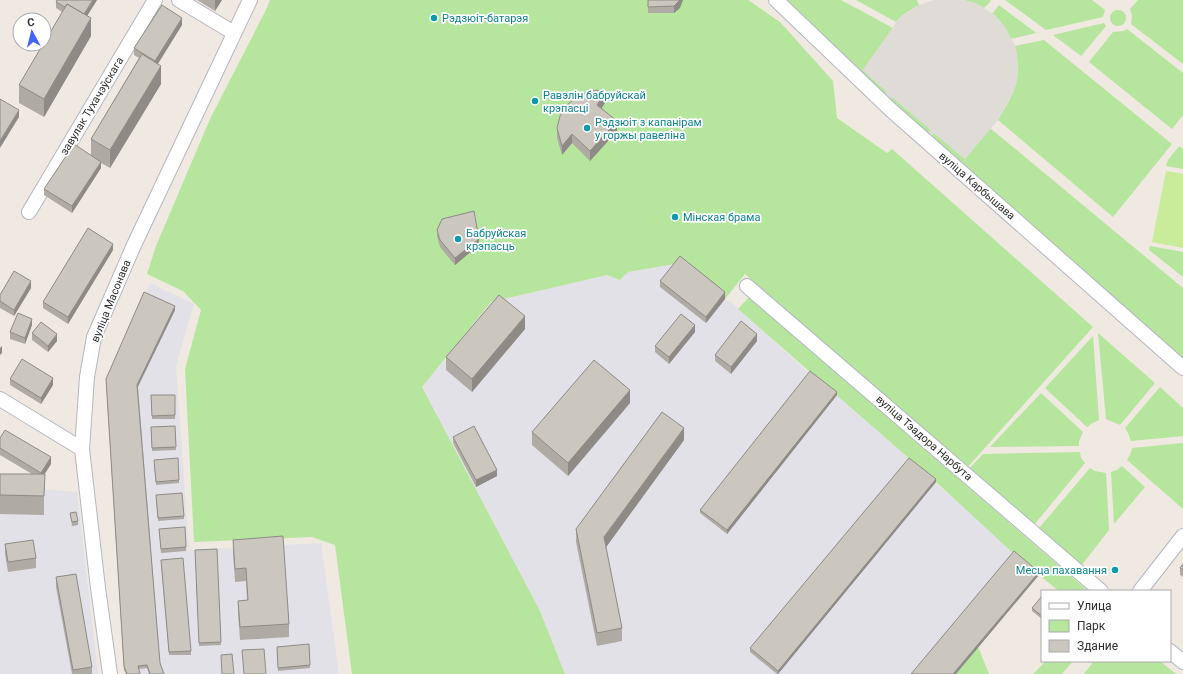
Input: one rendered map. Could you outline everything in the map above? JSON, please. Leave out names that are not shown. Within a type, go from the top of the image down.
[{"type":"street","name":"завулак Тухачэўскага","points":[[29,212],[155,0]]},
{"type":"street","points":[[179,0],[234,33]]},
{"type":"street","name":"вуліца Масонава","points":[[110,674],[98,588],[82,449],[87,377],[94,337],[134,245],[250,0]]},
{"type":"street","name":"вуліца Карбышава","points":[[776,0],[891,110],[1183,368]]},
{"type":"street","name":"вуліца Тэадора Нарбута","points":[[747,286],[1099,590]]},
{"type":"street","points":[[0,400],[82,449]]},
{"type":"street","points":[[1141,590],[1183,536]]},
{"type":"street","points":[[1171,652],[1183,662]]},
{"type":"shaded area","points":[[934,0],[963,0],[975,3],[984,8],[996,16],[1005,27],[1015,46],[1017,54],[1018,76],[1013,93],[998,120],[965,159],[934,133],[928,140],[925,137],[931,130],[892,97],[888,102],[883,98],[887,92],[863,70],[900,17],[919,5]]},
{"type":"shaded area","points":[[680,263],[732,303],[810,374],[837,395],[1039,575],[956,674],[565,674],[540,611],[422,387],[491,302],[607,275],[620,280],[628,272]]},
{"type":"shaded area","points":[[150,283],[194,304],[176,366],[189,550],[321,543],[339,674],[126,674],[124,670],[106,382]]},
{"type":"shaded area","points":[[0,486],[77,492],[98,674],[0,674]]},
{"type":"green space","points":[[270,0],[748,0],[780,22],[833,81],[837,118],[887,153],[892,149],[1093,327],[966,469],[745,274],[725,299],[680,263],[628,272],[620,280],[607,275],[491,302],[422,387],[540,611],[565,674],[352,674],[335,545],[312,537],[194,542],[185,369],[201,310],[183,291],[147,274],[156,246],[210,119]]},
{"type":"green space","points":[[781,0],[841,0],[893,28],[863,70],[887,92],[883,98]]},
{"type":"green space","points":[[856,0],[917,0],[919,5],[904,14],[896,22]]},
{"type":"green space","points":[[963,0],[991,1],[984,8],[975,3]]},
{"type":"green space","points":[[1005,0],[1092,0],[1105,10],[1103,17],[1046,30]]},
{"type":"green space","points":[[1138,0],[1183,0],[1183,64],[1131,24],[1132,16],[1130,9]]},
{"type":"green space","points":[[999,5],[1036,33],[1011,39],[1005,27],[992,14]]},
{"type":"green space","points":[[1118,10],[1124,12],[1126,18],[1124,24],[1118,26],[1112,24],[1110,18],[1112,12]]},
{"type":"green space","points":[[1104,23],[1106,26],[1081,56],[1053,35]]},
{"type":"green space","points":[[1127,29],[1183,73],[1183,115],[1172,129],[1089,62],[1113,32],[1124,31]]},
{"type":"green space","points":[[1044,40],[1172,144],[1113,217],[998,120],[1016,85],[1018,68],[1015,46]]},
{"type":"green space","points":[[892,97],[931,130],[925,137],[888,102]]},
{"type":"green space","points":[[990,128],[1183,288],[1183,362],[928,140],[934,133],[965,159]]},
{"type":"green space","points":[[1179,146],[1183,149],[1183,169],[1166,166],[1168,160]]},
{"type":"green space","points":[[1166,171],[1183,174],[1183,248],[1152,242]]},
{"type":"green space","points":[[1150,246],[1183,252],[1183,277],[1149,250]]},
{"type":"green space","points":[[749,297],[1087,590],[1058,590],[1039,575],[936,482],[738,309]]},
{"type":"green space","points":[[1098,333],[1155,383],[1120,425],[1106,419]]},
{"type":"green space","points":[[1093,336],[1099,420],[1087,427],[1045,388]]},
{"type":"green space","points":[[1160,387],[1183,408],[1183,436],[1131,441],[1125,428]]},
{"type":"green space","points":[[1041,393],[1083,432],[1079,441],[1079,446],[990,447]]},
{"type":"green space","points":[[1183,443],[1183,509],[1127,460],[1132,448]]},
{"type":"green space","points":[[1080,452],[1081,458],[1085,463],[1034,525],[969,469],[983,454]]},
{"type":"green space","points":[[1122,466],[1145,487],[1114,524],[1111,472]]},
{"type":"green space","points":[[1090,468],[1095,471],[1106,473],[1109,530],[1081,566],[1039,528]]},
{"type":"green space","points":[[978,647],[989,674],[956,674]]},
{"type":"green space","points":[[1045,662],[1072,662],[1062,674],[1033,674]]},
{"type":"green space","points":[[1093,662],[1161,662],[1176,674],[1084,674]]},
{"type":"building","points":[[57,0],[93,0],[84,14],[67,4],[65,7],[56,2]]},
{"type":"building","points":[[648,0],[680,0],[674,6],[648,7]]},
{"type":"building","points":[[67,4],[91,18],[44,99],[19,85],[38,52],[52,52],[52,29]]},
{"type":"building","points":[[162,5],[182,18],[155,61],[134,48]]},
{"type":"building","points":[[142,54],[161,66],[110,150],[91,139]]},
{"type":"building","name":"Рэдзюіт з капанірам у горжы равеліна","points":[[597,90],[605,93],[597,105],[617,121],[590,151],[572,134],[562,146],[557,128],[560,116],[568,104],[581,94]]},
{"type":"building","points":[[0,99],[19,110],[0,141]]},
{"type":"building","points":[[74,144],[101,162],[72,206],[44,189]]},
{"type":"building","points":[[474,211],[479,239],[455,258],[440,240],[437,230],[442,219]]},
{"type":"building","points":[[88,228],[113,244],[68,317],[43,302]]},
{"type":"building","points":[[680,256],[725,292],[706,317],[660,281]]},
{"type":"building","points":[[14,271],[31,281],[14,310],[0,301],[0,295]]},
{"type":"building","points":[[144,292],[175,306],[137,385],[160,663],[164,674],[150,674],[147,665],[138,666],[140,674],[127,674],[124,666],[106,379]]},
{"type":"building","points":[[499,295],[525,316],[472,379],[446,357]]},
{"type":"building","points":[[18,313],[32,319],[25,338],[10,332]]},
{"type":"building","points":[[681,314],[695,325],[669,357],[655,346]]},
{"type":"building","points":[[741,321],[757,334],[731,367],[715,355]]},
{"type":"building","points":[[41,322],[57,334],[48,346],[32,333]]},
{"type":"building","points":[[22,359],[53,378],[41,398],[10,379]]},
{"type":"building","points":[[594,360],[630,390],[568,463],[532,432]]},
{"type":"building","points":[[810,371],[837,392],[727,530],[700,510]]},
{"type":"building","points":[[151,395],[175,395],[175,415],[152,416]]},
{"type":"building","points":[[662,412],[684,428],[604,537],[622,628],[597,633],[576,529]]},
{"type":"building","points":[[175,426],[176,447],[152,448],[151,427]]},
{"type":"building","points":[[474,426],[497,470],[476,480],[453,437]]},
{"type":"building","points":[[5,430],[51,457],[41,473],[0,448],[0,438]]},
{"type":"building","points":[[178,458],[179,480],[156,482],[154,460]]},
{"type":"building","points":[[909,458],[936,479],[778,671],[750,648]]},
{"type":"building","points":[[0,474],[45,474],[44,496],[0,495]]},
{"type":"building","points":[[182,493],[184,516],[158,518],[156,495]]},
{"type":"building","points":[[76,512],[78,521],[72,522],[70,513]]},
{"type":"building","points":[[185,527],[186,547],[161,549],[159,529]]},
{"type":"building","points":[[283,536],[289,624],[240,627],[238,601],[248,600],[246,568],[235,569],[233,540]]},
{"type":"building","points":[[33,540],[36,558],[8,562],[5,544]]},
{"type":"building","points":[[217,549],[221,642],[199,643],[195,550]]},
{"type":"building","points":[[1014,551],[1039,572],[953,674],[911,674]]},
{"type":"building","points":[[183,558],[191,651],[169,652],[161,560]]},
{"type":"building","points":[[76,574],[92,667],[73,670],[56,577]]},
{"type":"building","points":[[1041,597],[1041,615],[1032,608]]},
{"type":"building","points":[[309,644],[310,665],[278,668],[277,647]]},
{"type":"building","points":[[264,649],[266,674],[244,674],[242,650]]},
{"type":"building","points":[[232,654],[234,674],[222,674],[221,655]]},
{"type":"place","name":"Рэдзюіт-батарэя","points":[[434,18]]},
{"type":"place","name":"Равэлін бабруйскай крэпасці","points":[[535,101]]},
{"type":"place","name":"Рэдзюіт з капанірам у горжы равеліна","points":[[587,128]]},
{"type":"place","name":"Мінская брама","points":[[675,217]]},
{"type":"place","name":"Бабруйская крэпасць","points":[[458,239]]},
{"type":"place","name":"Месца пахавання","points":[[1115,570]]}]
